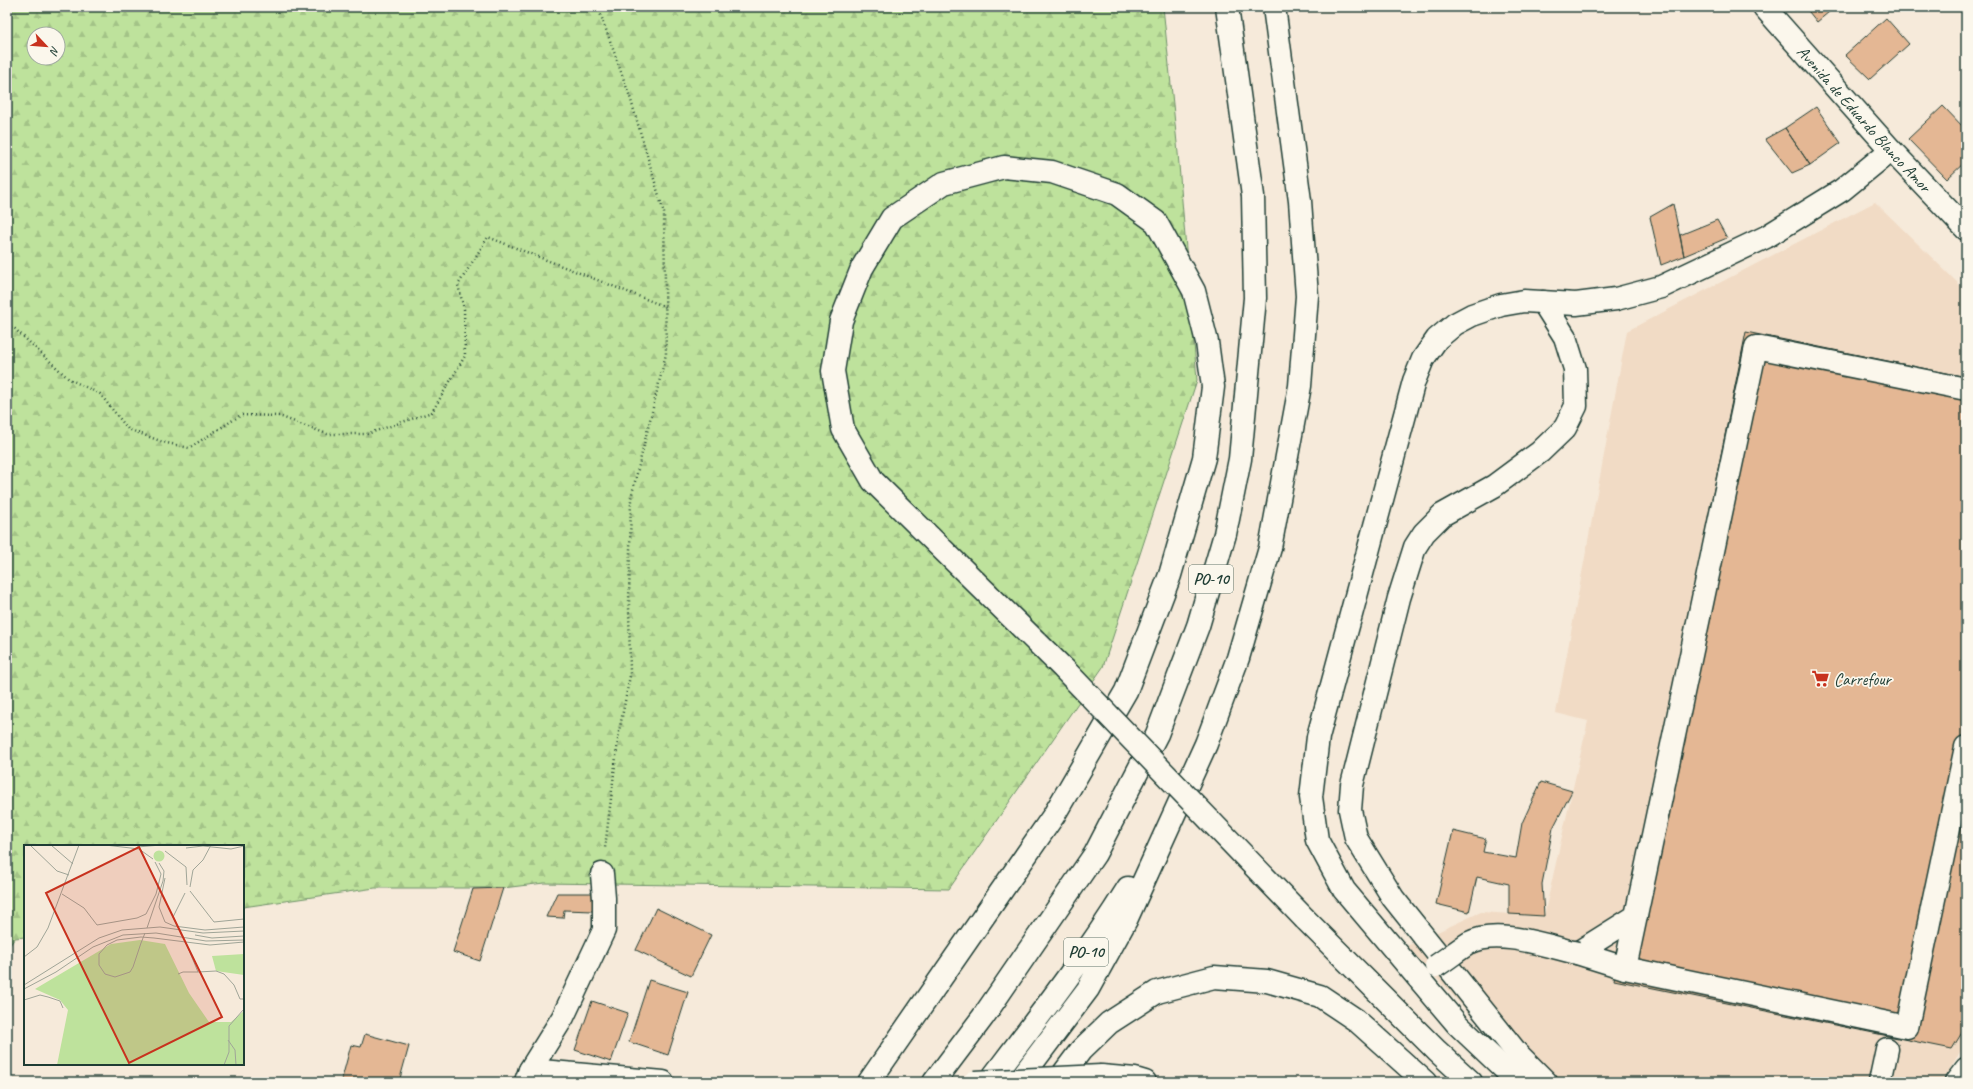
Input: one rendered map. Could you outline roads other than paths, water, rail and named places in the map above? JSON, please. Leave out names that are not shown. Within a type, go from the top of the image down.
[{"type":"main road","name":"PO-10","points":[[934,1082],[984,1017],[1095,854],[1157,734],[1198,626],[1224,534],[1240,459],[1255,298],[1253,196],[1227,7]]},
{"type":"main road","name":"PO-10","points":[[988,1082],[1054,996],[1105,925],[1173,816],[1206,744],[1238,658],[1270,548],[1300,386],[1307,296],[1300,201],[1274,7]]},
{"type":"main road","name":"Avenida de Eduardo Blanco Amor","points":[[1764,7],[1891,150],[1966,229]]},
{"type":"main road","points":[[1518,1082],[1457,1024],[1408,968],[1344,890],[1317,840],[1311,797],[1318,737],[1412,388],[1423,359],[1437,339],[1455,324],[1472,315],[1501,305],[1524,301],[1576,304],[1616,299],[1661,287],[1766,237],[1842,190],[1891,150]]},
{"type":"main road","points":[[869,1082],[1054,816],[1126,691],[1170,575],[1204,458],[1213,388],[1207,342],[1194,291],[1156,222],[1118,194],[1052,172],[1004,167],[944,183],[892,218],[862,268],[841,322],[833,371],[843,429],[874,482],[1064,669],[1305,919],[1437,1051],[1471,1082]]},
{"type":"main road","points":[[1543,302],[1565,337],[1575,369],[1576,406],[1565,428],[1540,452],[1494,486],[1442,515],[1424,533],[1415,547],[1399,598],[1352,785],[1350,810],[1356,838],[1393,898],[1517,1053],[1546,1082]]},
{"type":"main road","points":[[1625,968],[1756,347],[1966,389]]},
{"type":"main road","points":[[1408,968],[1422,969],[1436,966],[1470,943],[1487,938],[1511,938],[1578,953],[1625,968],[1907,1027],[1966,747]]},
{"type":"main road","points":[[1018,1082],[1088,989],[1126,920],[1173,816]]},
{"type":"main road","points":[[602,874],[604,930],[563,1017],[528,1076],[663,1082]]},
{"type":"main road","points":[[1578,953],[1636,916]]},
{"type":"main road","points":[[1428,991],[1430,977],[1436,966]]},
{"type":"main road","points":[[1057,1082],[1081,1050],[1109,1023],[1158,992],[1214,978],[1267,981],[1320,996],[1356,1020],[1425,1082]]},
{"type":"main road","points":[[1880,1082],[1887,1049]]},
{"type":"main road","points":[[1956,1082],[1966,1069]]},
{"type":"main road","points":[[974,1082],[1101,1076],[1135,1078],[1145,1082]]},
{"type":"place","name":"Carrefour","points":[[1821,679]]}]
